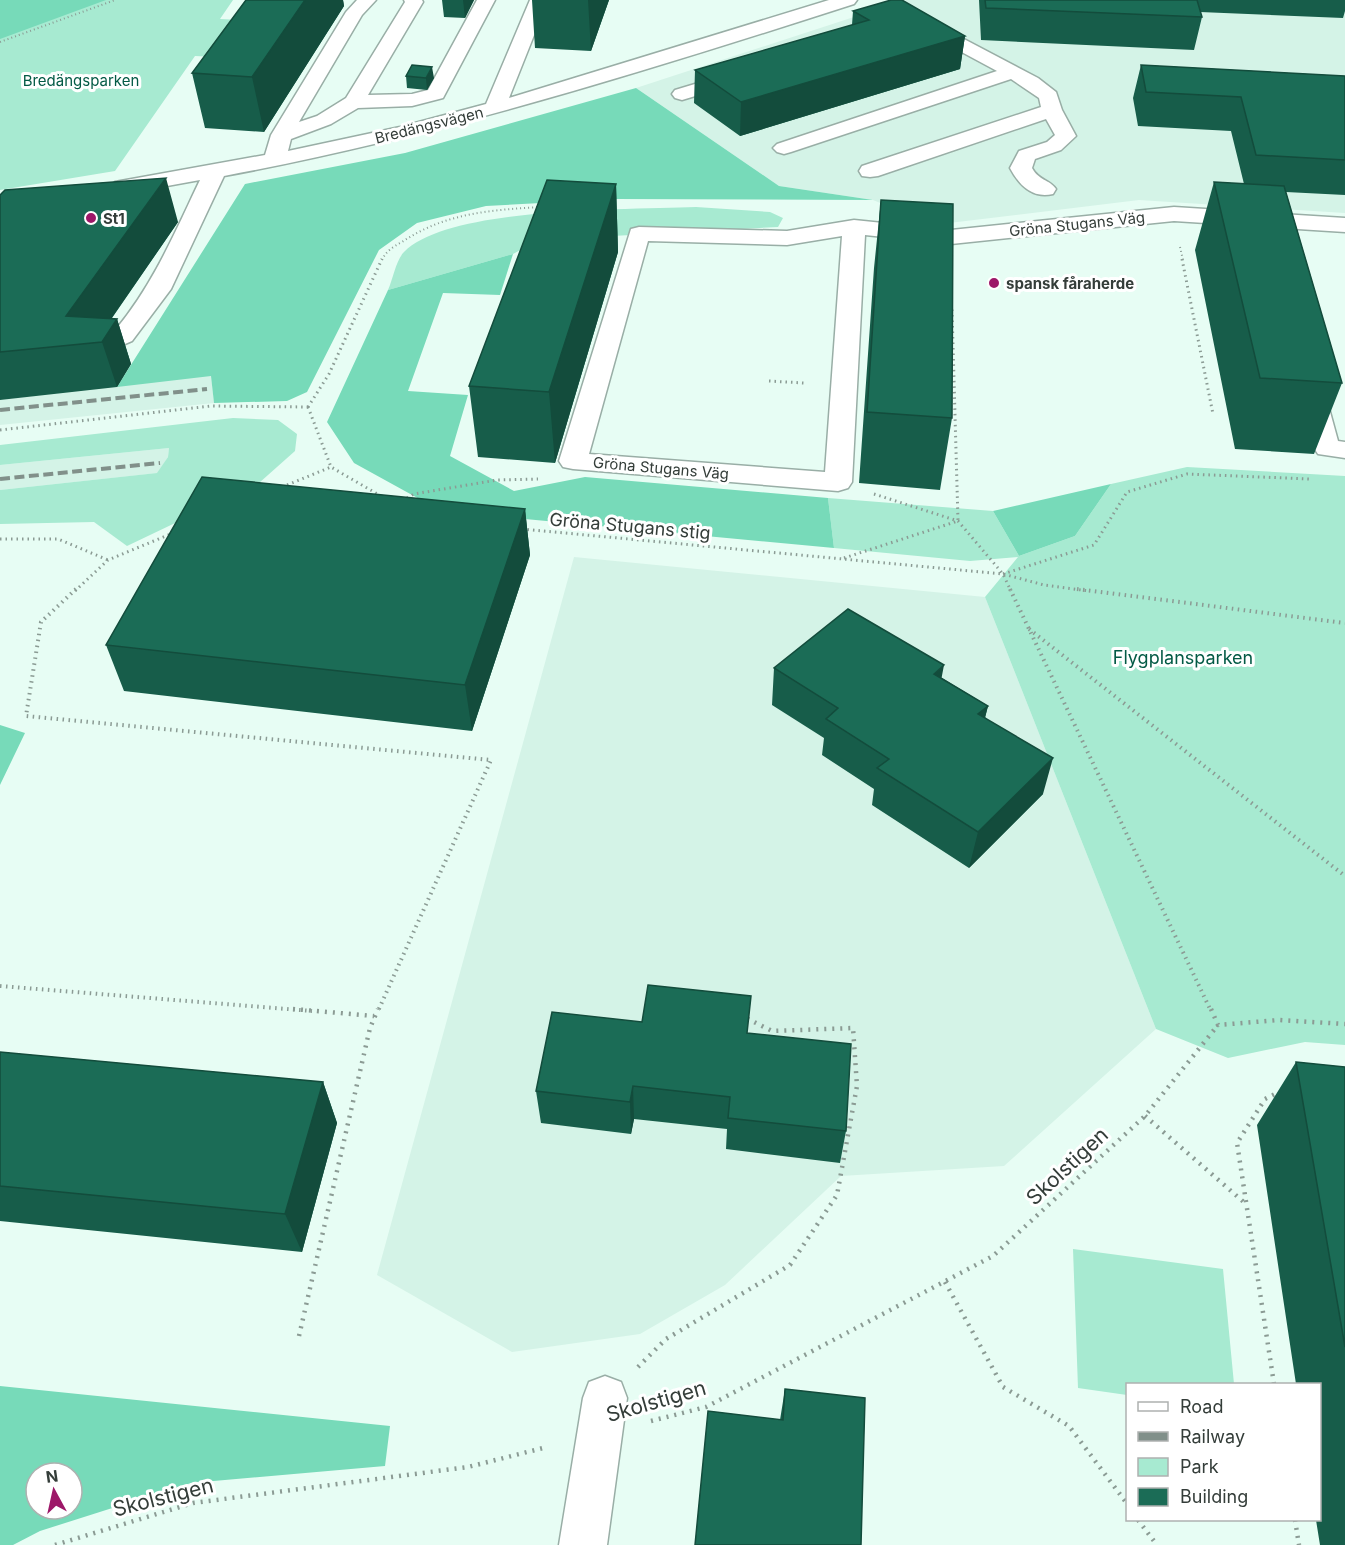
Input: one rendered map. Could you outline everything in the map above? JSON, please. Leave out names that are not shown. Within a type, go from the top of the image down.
[{"type":"street","points":[[275,159],[281,135],[355,12],[367,0]]},
{"type":"street","points":[[281,135],[324,120],[354,102],[414,2],[413,0]]},
{"type":"street","points":[[354,102],[412,100],[436,94],[486,0]]},
{"type":"street","points":[[494,109],[539,0]]},
{"type":"street","name":"Bredängsvägen","points":[[99,191],[163,190],[214,172],[437,124],[570,88],[848,0]]},
{"type":"street","points":[[902,21],[922,23],[1031,82],[1049,96],[1052,110],[1066,136],[1054,146],[1026,155],[1021,168],[1028,181],[1045,189]]},
{"type":"street","points":[[780,22],[799,32]]},
{"type":"street","points":[[682,94],[757,71]]},
{"type":"street","points":[[784,148],[1011,73]]},
{"type":"street","points":[[870,171],[1052,110]]},
{"type":"street","points":[[90,350],[123,336],[159,289],[214,172]]},
{"type":"street","name":"Gröna Stugans Väg","points":[[838,482],[573,460],[639,234],[787,238],[854,227],[951,237],[1174,214],[1268,232],[1345,225]]},
{"type":"street","points":[[838,482],[854,227]]},
{"type":"street","points":[[1305,369],[1327,448],[1345,450]]},
{"type":"street","points":[[583,1545],[602,1416]]},
{"type":"path","points":[[0,42],[115,0]]},
{"type":"path","points":[[308,407],[329,374],[385,253],[424,226],[486,210],[544,207]]},
{"type":"path","points":[[1174,214],[1213,414]]},
{"type":"path","points":[[951,237],[957,521]]},
{"type":"path","points":[[0,430],[211,406],[308,407]]},
{"type":"path","points":[[308,407],[331,467],[386,500]]},
{"type":"path","points":[[404,500],[414,494],[497,480],[543,479],[573,460]]},
{"type":"path","points":[[278,489],[331,467]]},
{"type":"path","points":[[1003,574],[1094,545],[1127,492],[1187,474],[1311,479]]},
{"type":"path","points":[[838,482],[957,521],[1003,574],[1218,1025],[1279,1020],[1345,1024]]},
{"type":"path","points":[[840,559],[957,521]]},
{"type":"path","name":"Gröna Stugans stig","points":[[514,527],[1003,574]]},
{"type":"path","points":[[183,529],[108,560],[41,622],[26,716],[491,760],[370,1028],[299,1336]]},
{"type":"path","points":[[0,539],[58,539],[108,560]]},
{"type":"path","points":[[1003,574],[1044,585],[1345,623]]},
{"type":"path","points":[[1029,628],[1345,876]]},
{"type":"path","points":[[0,986],[374,1016]]},
{"type":"path","points":[[602,1416],[666,1340],[790,1265],[837,1195],[857,1086],[853,1028],[772,1031],[740,1015]]},
{"type":"path","name":"Skolstigen","points":[[55,1545],[193,1503],[468,1467],[602,1416],[706,1407],[993,1256],[1145,1116],[1218,1025]]},
{"type":"path","points":[[1274,1383],[1237,1143],[1265,1099],[1286,1089]]},
{"type":"path","points":[[1145,1116],[1246,1204]]},
{"type":"path","points":[[945,1282],[1003,1387],[1069,1426],[1126,1502]]},
{"type":"path","points":[[1139,1521],[1157,1545]]},
{"type":"path","points":[[1295,1521],[1299,1545]]},
{"type":"shaded area","points":[[906,0],[1345,0],[1345,213],[1139,200],[949,223],[919,219],[873,200],[779,186],[636,88]]},
{"type":"shaded area","points":[[211,375],[214,403],[0,425],[0,400]]},
{"type":"shaded area","points":[[169,448],[168,457],[158,473],[0,490],[0,465]]},
{"type":"shaded area","points":[[574,557],[985,597],[1156,1029],[1004,1166],[841,1176],[725,1285],[640,1334],[512,1352],[377,1275]]},
{"type":"green space","name":"Bredängsparken","points":[[0,0],[233,0],[220,19],[263,21],[237,58],[195,56],[115,171],[0,190]]},
{"type":"green space","points":[[0,0],[106,0],[0,39]]},
{"type":"green space","points":[[636,88],[779,186],[873,200],[616,199],[486,206],[417,223],[379,250],[307,392],[287,401],[214,403],[211,376],[117,387],[245,184],[405,153]]},
{"type":"green space","points":[[696,207],[770,212],[783,218],[778,227],[539,240],[513,254],[388,290],[404,252],[427,237],[459,226],[542,213]]},
{"type":"green space","points":[[513,254],[500,295],[443,293],[408,391],[468,395],[450,456],[514,491],[585,477],[828,498],[834,548],[525,519],[423,501],[354,463],[327,422],[388,290]]},
{"type":"green space","points":[[233,418],[278,420],[297,434],[295,451],[259,483],[127,546],[94,522],[0,524],[0,490],[157,473],[168,457],[169,448],[0,465],[0,445]]},
{"type":"green space","name":"Flygplansparken","points":[[1187,467],[1345,476],[1345,1045],[1305,1042],[1228,1058],[1156,1029],[985,597],[1018,557],[970,561],[834,548],[828,498],[993,511],[1019,556],[1075,536],[1111,484]]},
{"type":"green space","points":[[1111,484],[1075,536],[1019,556],[993,511]]},
{"type":"green space","points":[[0,725],[25,733],[0,785]]},
{"type":"green space","points":[[1073,1249],[1223,1269],[1234,1383],[1126,1383],[1126,1395],[1078,1388]]},
{"type":"green space","points":[[0,1386],[390,1426],[385,1466],[191,1483],[84,1517],[84,1461],[24,1461],[24,1521],[71,1521],[40,1531],[13,1545],[0,1545]]},
{"type":"building","points":[[246,0],[305,0],[252,77],[192,73]]},
{"type":"building","points":[[891,0],[902,0],[965,36],[741,102],[695,70],[869,20],[853,11]]},
{"type":"building","points":[[985,0],[1197,0],[1202,17],[986,8]]},
{"type":"building","points":[[412,65],[432,67],[426,78],[406,76]]},
{"type":"building","points":[[1141,65],[1345,76],[1345,160],[1256,155],[1241,97],[1146,92]]},
{"type":"building","points":[[166,178],[66,316],[117,319],[102,342],[0,352],[0,195],[5,190]]},
{"type":"building","points":[[547,180],[616,184],[549,392],[469,386]]},
{"type":"building","points":[[1214,182],[1284,186],[1342,383],[1260,378]]},
{"type":"building","points":[[881,200],[953,204],[952,418],[867,412]]},
{"type":"building","points":[[202,477],[525,509],[465,685],[106,645]]},
{"type":"building","points":[[848,609],[944,665],[934,674],[988,706],[978,714],[1053,758],[978,832],[877,768],[889,759],[826,719],[838,708],[774,668]]},
{"type":"building","points":[[648,985],[751,996],[747,1033],[851,1044],[846,1131],[728,1118],[730,1097],[633,1086],[630,1102],[536,1091],[552,1012],[642,1022]]},
{"type":"building","points":[[0,1052],[323,1082],[285,1214],[0,1186]]},
{"type":"building","points":[[1296,1062],[1345,1067],[1345,1347]]},
{"type":"building","points":[[785,1389],[865,1398],[861,1545],[695,1545],[708,1411],[783,1420]]},
{"type":"railway","points":[[0,410],[207,389]]},
{"type":"railway","points":[[0,479],[160,463]]},
{"type":"place","name":"St1","points":[[91,218]]},
{"type":"place","name":"spansk fåraherde","points":[[994,283]]}]
